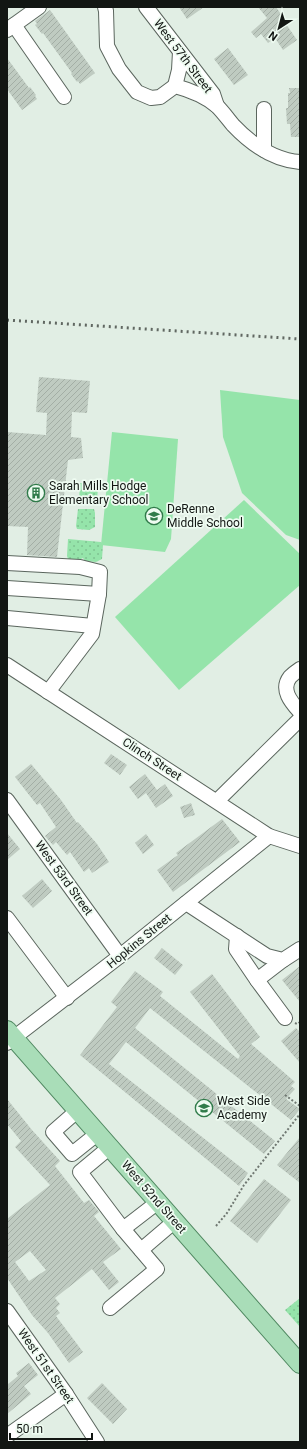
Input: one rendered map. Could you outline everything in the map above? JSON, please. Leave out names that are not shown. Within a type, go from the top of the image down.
[{"type":"main road","name":"West 52nd Street","points":[[9,1038],[110,1147],[300,1364]]},
{"type":"street","points":[[39,7],[11,28],[64,97]]},
{"type":"street","name":"West 57th Street","points":[[105,7],[107,46],[119,70],[137,92],[151,98],[160,97],[175,86],[188,90],[218,107],[233,125],[257,147],[288,161],[300,162]]},
{"type":"street","name":"West 57th Street","points":[[146,7],[213,94],[218,107]]},
{"type":"street","points":[[175,86],[179,70],[180,52]]},
{"type":"street","points":[[264,109],[264,150]]},
{"type":"street","points":[[7,563],[80,567],[100,572],[99,594],[92,634],[48,692]]},
{"type":"street","points":[[7,588],[99,594]]},
{"type":"street","points":[[7,618],[93,626]]},
{"type":"street","name":"Clinch Street","points":[[7,665],[269,836],[300,846]]},
{"type":"street","points":[[300,669],[289,678],[286,689],[289,700],[300,712]]},
{"type":"street","points":[[217,801],[300,719]]},
{"type":"street","name":"West 53rd Street","points":[[7,800],[120,956]]},
{"type":"street","name":"Hopkins Street","points":[[9,1038],[66,998],[269,836]]},
{"type":"street","points":[[186,903],[267,956],[283,960]]},
{"type":"street","points":[[7,918],[66,998]]},
{"type":"street","points":[[237,936],[236,949],[285,1018]]},
{"type":"street","points":[[257,980],[300,949]]},
{"type":"street","points":[[77,1111],[53,1132],[72,1154],[98,1134]]},
{"type":"street","points":[[110,1147],[80,1172],[123,1229],[157,1269],[110,1308]]},
{"type":"street","points":[[123,1229],[158,1202]]},
{"type":"street","points":[[141,1250],[175,1221]]},
{"type":"street","name":"West 51st Street","points":[[8,1315],[66,1394],[97,1442]]},
{"type":"street","points":[[7,1436],[66,1394]]},
{"type":"path","points":[[285,1095],[300,1106]]},
{"type":"path","points":[[216,1226],[227,1213],[244,1185],[300,1114]]},
{"type":"green space","points":[[220,390],[300,400],[300,540],[286,535],[242,493],[223,437]]},
{"type":"green space","points":[[112,432],[178,439],[171,539],[165,552],[101,545]]},
{"type":"green space","points":[[80,483],[96,483],[98,487],[97,501],[91,504],[80,503]]},
{"type":"green space","points":[[244,500],[300,554],[300,585],[179,690],[115,617]]},
{"type":"green space","points":[[78,509],[94,509],[95,527],[89,530],[77,529]]},
{"type":"green space","points":[[68,539],[101,542],[103,545],[102,559],[96,562],[85,561],[83,558],[79,560],[68,559]]},
{"type":"green space","points":[[300,1298],[300,1327],[285,1310]]},
{"type":"building","points":[[179,7],[204,7],[187,19]]},
{"type":"building","points":[[258,7],[276,7],[297,40],[283,50],[275,38],[268,43],[261,34],[256,38],[251,32],[267,18]]},
{"type":"building","points":[[50,10],[95,73],[80,84],[71,74],[72,73],[43,33],[42,34],[35,25],[37,24],[35,21]]},
{"type":"building","points":[[228,48],[248,75],[234,85],[214,59]]},
{"type":"building","points":[[7,58],[36,95],[35,96],[37,99],[22,110],[7,89]]},
{"type":"building","points":[[289,88],[300,88],[300,137],[291,137],[290,124],[287,124],[286,108],[288,108],[288,93],[290,93]]},
{"type":"building","name":"Sarah Mills Hodge Elementary School","points":[[39,377],[90,381],[87,413],[72,412],[71,437],[81,438],[83,458],[68,460],[57,557],[27,555],[28,527],[7,526],[7,432],[46,435],[47,413],[36,412]]},
{"type":"building","points":[[111,754],[127,765],[120,775],[104,763]]},
{"type":"building","points":[[31,764],[61,800],[77,823],[78,822],[97,844],[109,862],[92,873],[89,868],[84,872],[70,852],[67,855],[56,842],[53,845],[45,836],[56,827],[40,803],[37,805],[15,777]]},
{"type":"building","points":[[145,774],[157,790],[165,784],[173,796],[156,808],[146,793],[138,799],[129,787]]},
{"type":"building","points":[[191,803],[195,815],[184,818],[180,807]]},
{"type":"building","points":[[222,819],[240,842],[173,892],[157,870],[178,855],[176,853]]},
{"type":"building","points":[[7,833],[20,849],[7,860]]},
{"type":"building","points":[[146,834],[154,845],[143,854],[135,843]]},
{"type":"building","points":[[42,879],[52,891],[33,908],[22,896]]},
{"type":"building","points":[[162,948],[183,965],[175,975],[154,958]]},
{"type":"building","points":[[300,966],[300,1002],[282,980]]},
{"type":"building","points":[[135,971],[163,992],[160,996],[238,1059],[240,1056],[190,992],[212,974],[260,1037],[251,1044],[295,1082],[291,1086],[295,1089],[286,1099],[300,1109],[291,1120],[150,1008],[135,1028],[275,1141],[264,1154],[126,1042],[109,1064],[248,1173],[239,1186],[80,1055],[117,1007],[111,1002]]},
{"type":"building","points":[[296,1028],[300,1032],[300,1063],[281,1041]]},
{"type":"building","points":[[7,1099],[60,1161],[55,1166],[84,1203],[89,1200],[99,1212],[94,1216],[121,1249],[103,1262],[119,1282],[109,1290],[92,1269],[55,1298],[60,1304],[56,1308],[60,1313],[56,1316],[83,1352],[69,1363],[48,1333],[32,1315],[7,1278],[7,1219],[50,1185],[15,1147],[21,1141],[7,1124]],"holes":[[[30,1251],[46,1270],[29,1281],[15,1262]]]},
{"type":"building","name":"West Side Academy","points":[[300,1137],[300,1183],[277,1165]]},
{"type":"building","points":[[264,1179],[291,1200],[257,1243],[230,1221]]},
{"type":"building","points":[[29,1363],[38,1375],[24,1386],[31,1394],[7,1414],[7,1385],[18,1376],[16,1373]]},
{"type":"building","points":[[102,1383],[127,1409],[113,1424],[87,1398]]},
{"type":"railway","points":[[7,320],[300,339]]},
{"type":"place","name":"Sarah Mills Hodge Elementary School","points":[[36,493]]},
{"type":"place","name":"DeRenne Middle School","points":[[154,516]]},
{"type":"place","name":"West Side Academy","points":[[204,1108]]}]
